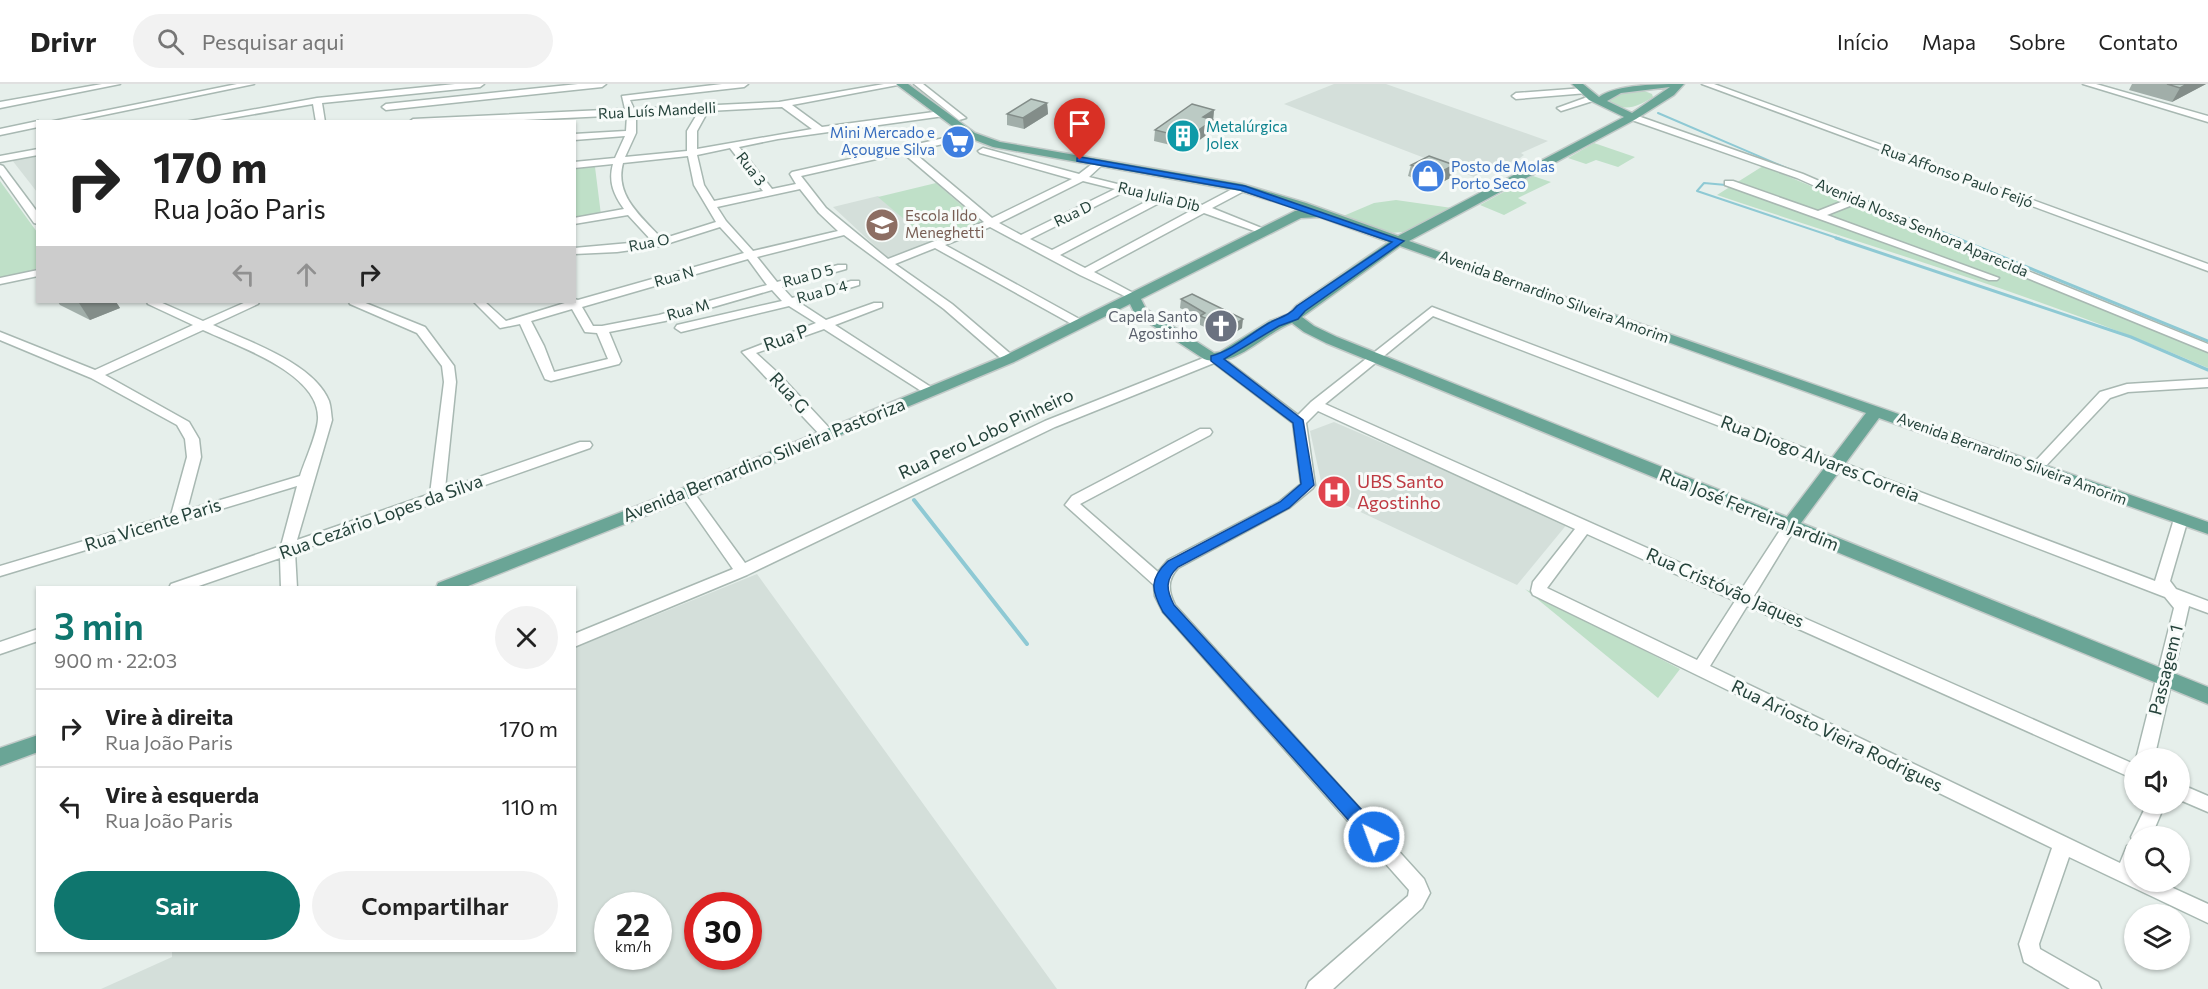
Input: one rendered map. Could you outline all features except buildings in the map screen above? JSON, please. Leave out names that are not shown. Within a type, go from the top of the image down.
[{"type":"main road","points":[[900,84],[971,135],[997,145],[1242,188],[1300,210]]},
{"type":"main road","points":[[1593,97],[1602,97],[1614,90],[1639,85],[1669,84]]},
{"type":"main road","points":[[1297,320],[1301,309],[1399,241],[1632,117],[1662,99],[1679,84]]},
{"type":"main road","points":[[1639,85],[1657,92],[1662,99]]},
{"type":"main road","points":[[1593,97],[1628,110],[1647,108]]},
{"type":"main road","points":[[1593,97],[1632,117]]},
{"type":"main road","name":"Avenida Bernardino Silveira Pastoriza","points":[[450,586],[687,493],[1009,359],[1264,231],[1300,210],[1324,215]]},
{"type":"main road","name":"Avenida Bernardino Silveira Amorim","points":[[1324,215],[2208,528]]},
{"type":"main road","points":[[1133,297],[1140,311],[1215,358]]},
{"type":"main road","name":"Avenida Bernardino Silveira Pastoriza","points":[[1079,324],[1140,311]]},
{"type":"main road","name":"Rua Pero Lobo Pinheiro","points":[[1215,358],[1225,356],[1264,333],[1297,320]]},
{"type":"main road","name":"Rua José Ferreira Jardim","points":[[1297,320],[1375,356],[1789,527],[2208,696]]},
{"type":"main road","points":[[1789,527],[1876,411]]},
{"type":"main road","points":[[0,757],[36,744]]},
{"type":"street","points":[[0,105],[116,84]]},
{"type":"street","points":[[62,120],[175,95],[250,84]]},
{"type":"street","points":[[201,120],[317,101],[482,84],[481,97],[469,118]]},
{"type":"street","points":[[386,107],[602,84]]},
{"type":"street","points":[[660,243],[632,211],[617,187],[617,161],[631,132],[632,119],[625,98],[669,88],[744,84]]},
{"type":"street","name":"Rua Luís Mandelli","points":[[441,120],[630,113],[784,104],[900,84]]},
{"type":"street","points":[[918,84],[962,118]]},
{"type":"street","name":"Rua Affonso Paulo Feijó","points":[[1706,84],[2208,268]]},
{"type":"street","points":[[2087,84],[2208,119]]},
{"type":"street","points":[[1516,96],[1593,97]]},
{"type":"street","points":[[1561,108],[1593,97]]},
{"type":"street","points":[[317,101],[321,120]]},
{"type":"street","points":[[784,104],[820,130]]},
{"type":"street","points":[[705,108],[692,131],[692,153],[699,185],[722,223],[739,240],[773,285],[789,301],[931,391]]},
{"type":"street","points":[[576,165],[692,153],[820,130],[941,114]]},
{"type":"street","name":"Avenida Nossa Senhora Aparecida","points":[[1632,117],[1783,169],[2208,348]]},
{"type":"street","points":[[0,132],[36,124]]},
{"type":"street","points":[[576,136],[631,132]]},
{"type":"street","points":[[971,135],[795,174],[801,186],[845,232],[940,301],[1009,359]]},
{"type":"street","name":"Rua 3","points":[[732,144],[770,193]]},
{"type":"street","points":[[904,150],[991,223],[1133,297]]},
{"type":"street","name":"Rua Julia Dib","points":[[983,151],[1020,163],[1203,207],[1264,231]]},
{"type":"street","points":[[0,159],[36,152]]},
{"type":"street","points":[[887,263],[991,223],[1081,178],[1099,163]]},
{"type":"street","points":[[0,168],[36,218]]},
{"type":"street","points":[[1729,183],[1992,278]]},
{"type":"street","points":[[710,205],[801,186]]},
{"type":"street","name":"Rua D","points":[[1020,239],[1125,188]]},
{"type":"street","points":[[1084,273],[1242,188]]},
{"type":"street","points":[[1051,255],[1162,197]]},
{"type":"street","points":[[1820,214],[1855,200]]},
{"type":"street","points":[[24,204],[36,201]]},
{"type":"street","points":[[576,221],[632,211]]},
{"type":"street","name":"Rua O","points":[[576,251],[617,249],[660,243],[722,223]]},
{"type":"street","name":"Rua N","points":[[576,302],[750,255],[845,232]]},
{"type":"street","points":[[1930,254],[1953,242]]},
{"type":"street","points":[[936,244],[1079,324]]},
{"type":"street","name":"Rua D 5","points":[[773,285],[842,267]]},
{"type":"street","points":[[0,281],[36,273]]},
{"type":"street","name":"Rua D 4","points":[[681,328],[760,311],[855,283]]},
{"type":"street","name":"Rua M","points":[[602,330],[661,318],[773,285]]},
{"type":"street","points":[[154,303],[282,362],[314,387],[323,402],[325,420],[306,479],[287,551],[289,586]]},
{"type":"street","points":[[95,375],[252,303]]},
{"type":"street","points":[[356,303],[421,330],[448,366],[450,382],[437,496]]},
{"type":"street","name":"Rua N","points":[[480,303],[504,325],[574,303]]},
{"type":"street","points":[[524,320],[538,346],[549,376],[552,378],[615,361],[602,330],[589,329],[574,303]]},
{"type":"street","name":"Rua P","points":[[748,352],[878,305]]},
{"type":"street","name":"Rua Diogo Alvares Correia","points":[[1375,356],[1432,311],[2208,607]]},
{"type":"street","points":[[0,336],[95,375],[182,423],[192,439],[194,457],[177,518]]},
{"type":"street","name":"Rua G","points":[[748,352],[774,376],[828,435]]},
{"type":"street","points":[[1299,422],[1375,356]]},
{"type":"street","points":[[1215,358],[1299,422],[1308,485],[1284,505],[1173,564],[1163,573],[1160,582],[1162,596],[1168,608],[1410,876],[1420,892],[1415,902],[1317,989]]},
{"type":"street","name":"Rua Pero Lobo Pinheiro","points":[[576,641],[742,571],[1050,424],[1215,358]]},
{"type":"street","points":[[2036,468],[2105,395],[2127,388],[2208,383]]},
{"type":"street","name":"Rua Cristóvão Jaques","points":[[1316,405],[2124,768]]},
{"type":"street","points":[[1160,582],[1072,505],[1077,499],[1205,432]]},
{"type":"street","name":"Rua Cezário Lopes da Silva","points":[[183,586],[585,445]]},
{"type":"street","name":"Rua Vicente Paris","points":[[0,571],[306,479]]},
{"type":"street","points":[[687,493],[742,571]]},
{"type":"street","name":"Passagem 1","points":[[2148,748],[2182,607],[2162,582],[2181,519]]},
{"type":"street","name":"Rua Ariosto Vieira Rodrigues","points":[[1585,526],[1539,585],[1539,591],[2124,874]]},
{"type":"street","points":[[1699,670],[1789,527]]},
{"type":"street","points":[[0,648],[36,636]]},
{"type":"street","points":[[2190,796],[2208,804]]},
{"type":"street","points":[[2063,844],[2029,944],[2031,955],[2090,989]]},
{"type":"street","name":"Rua Ariosto Vieira Rodrigues","points":[[2161,892],[2208,914]]},
{"type":"shaded area","points":[[1334,84],[1386,84],[1548,141],[1521,153],[1524,155],[1520,158],[1474,177],[1284,104]]},
{"type":"shaded area","points":[[36,154],[36,191],[12,160]]},
{"type":"shaded area","name":"Escola Ildo Meneghetti","points":[[878,196],[932,243],[889,259],[833,207]]},
{"type":"shaded area","points":[[1334,422],[1568,523],[1517,585],[1324,495],[1310,431]]},
{"type":"shaded area","points":[[757,574],[1057,989],[101,989],[172,957],[172,952],[576,952],[576,648]]},
{"type":"green space","points":[[1637,88],[1652,94],[1653,97],[1631,107],[1620,107],[1606,100],[1625,89]]},
{"type":"green space","points":[[1594,143],[1635,157],[1618,167],[1596,160],[1586,164],[1568,158]]},
{"type":"green space","points":[[1763,166],[2208,352],[2208,368],[2026,297],[1717,195]]},
{"type":"green space","points":[[595,167],[601,215],[576,218],[576,168]]},
{"type":"green space","points":[[1533,176],[1551,182],[1518,198],[1527,203],[1504,215],[1480,205]]},
{"type":"green space","points":[[0,181],[36,231],[36,269],[0,278]]},
{"type":"green space","points":[[936,183],[982,223],[932,243],[878,197]]},
{"type":"green space","points":[[1396,200],[1452,208],[1404,232],[1389,233],[1341,217],[1374,203]]},
{"type":"green space","points":[[1525,589],[1680,669],[1658,698]]},
{"type":"waterway","points":[[1658,113],[1798,173]]},
{"type":"waterway","points":[[1726,185],[1704,183],[1697,191],[1840,239]]},
{"type":"waterway","points":[[1852,195],[1960,239]]},
{"type":"waterway","points":[[1836,238],[2131,337],[2208,370]]},
{"type":"waterway","points":[[1956,238],[2208,341]]},
{"type":"waterway","points":[[914,500],[1027,644]]},
{"type":"place","name":"Metalúrgica Jolex","points":[[1183,136]]},
{"type":"place","name":"Mini Mercado e Açougue Silva","points":[[958,142]]},
{"type":"place","name":"Posto de Molas Porto Seco","points":[[1428,176]]},
{"type":"place","name":"Escola Ildo Meneghetti","points":[[882,225]]},
{"type":"place","name":"Capela Santo Agostinho","points":[[1221,326]]},
{"type":"place","name":"UBS Santo Agostinho","points":[[1334,492]]},
{"type":"route","points":[[1080,160],[1179,175],[1242,188],[1399,241],[1301,309],[1294,317],[1275,324],[1225,356],[1215,358],[1299,422],[1308,485],[1284,505],[1173,564],[1163,573],[1160,582],[1162,596],[1168,608],[1374,837]]}]
